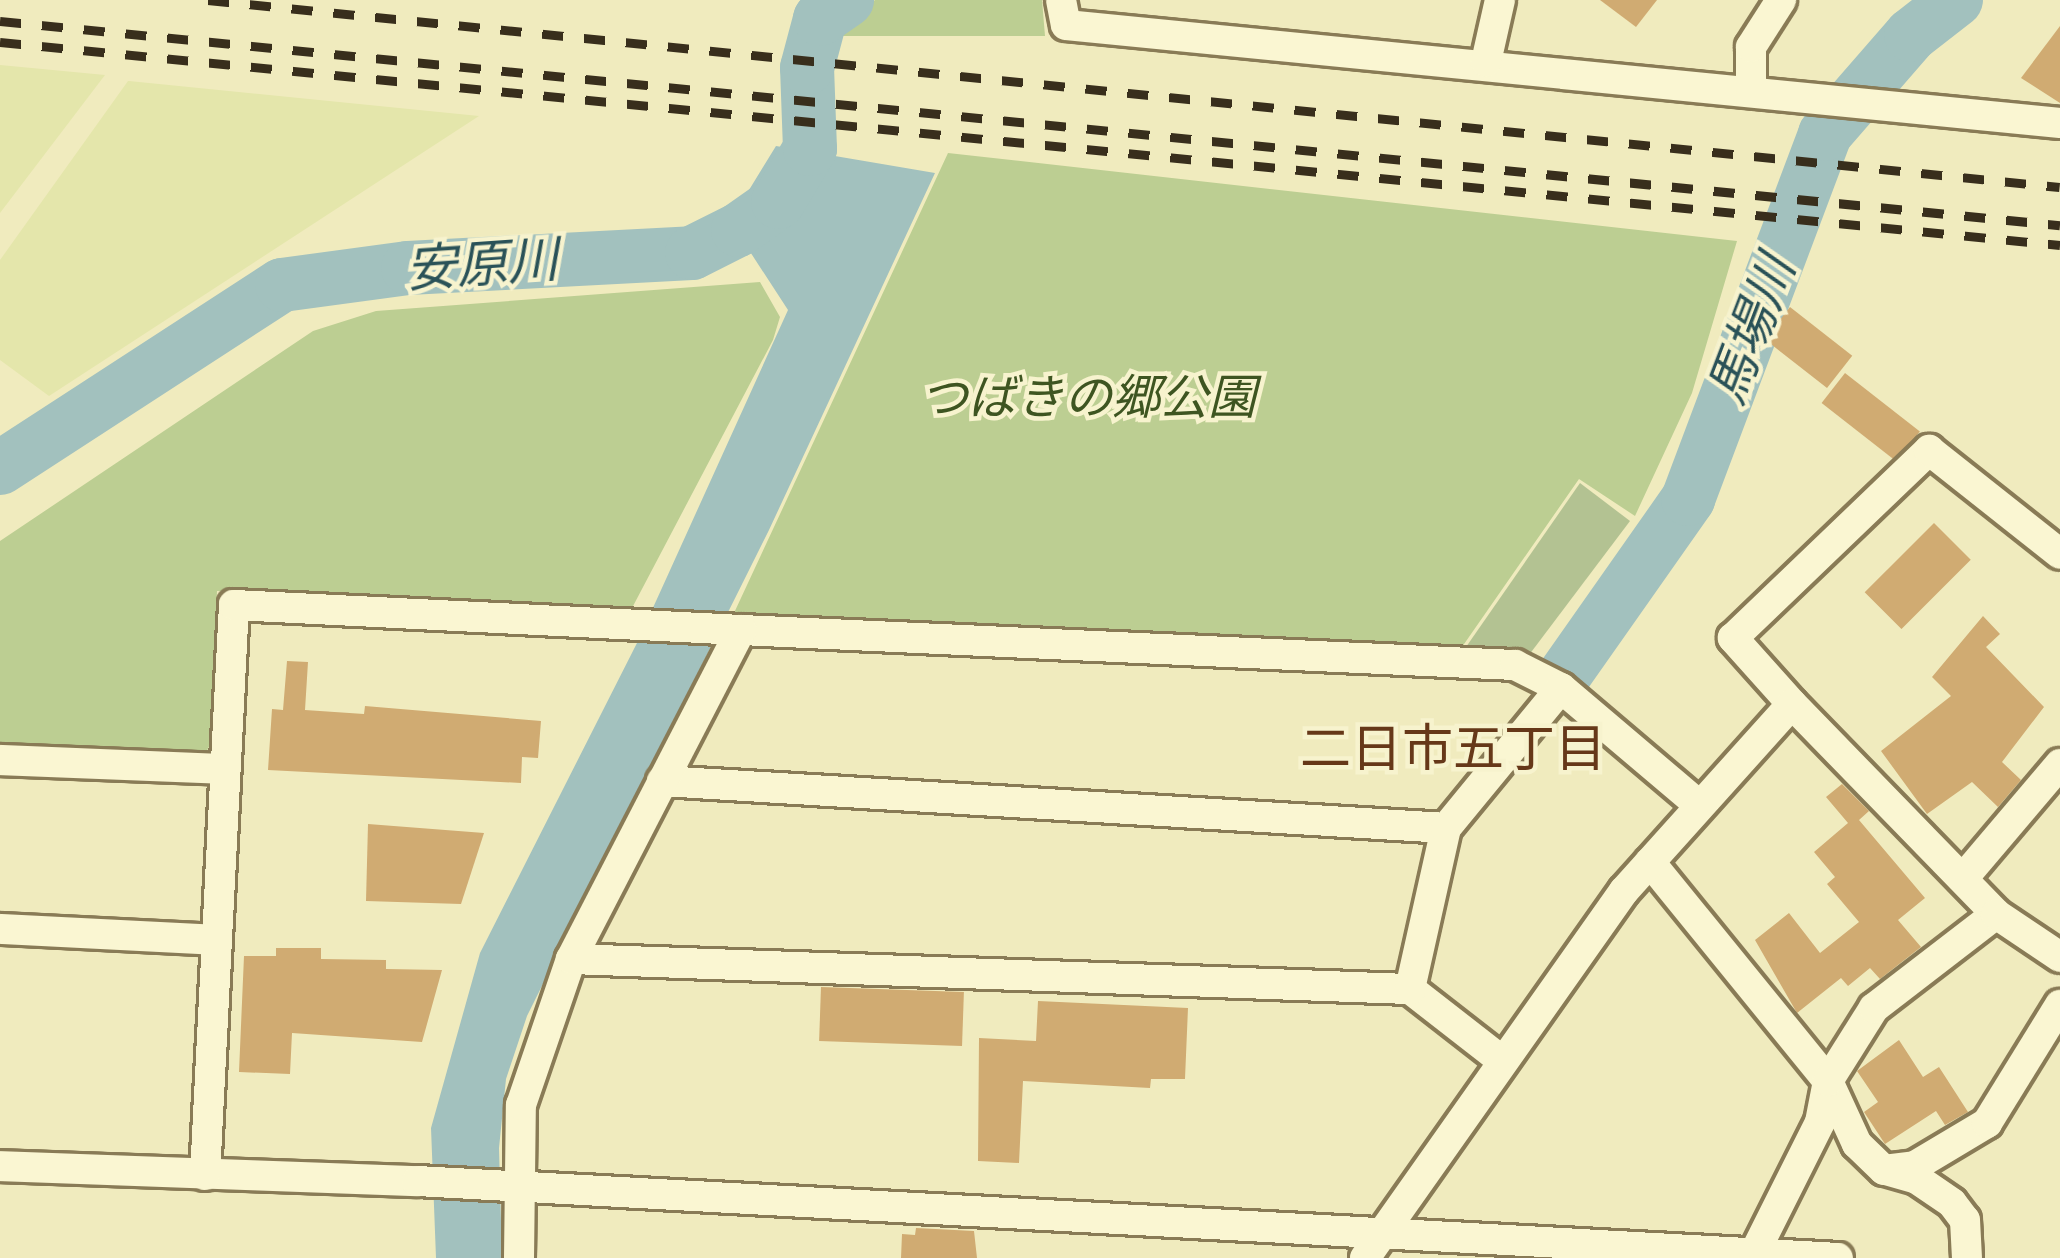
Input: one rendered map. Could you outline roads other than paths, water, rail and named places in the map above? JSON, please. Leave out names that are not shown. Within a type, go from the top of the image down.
[{"type":"street","points":[[1061,0],[1066,25],[1486,62],[2060,123]]},
{"type":"street","points":[[1486,62],[1501,0]]},
{"type":"street","points":[[1751,89],[1751,47],[1781,0]]},
{"type":"street","points":[[2060,554],[1929,450],[1733,638],[1792,704],[1965,876],[1996,914],[2060,957]]},
{"type":"street","points":[[205,1175],[234,605],[1515,665],[1561,688],[1698,804]]},
{"type":"street","points":[[519,1258],[524,1186],[521,1106],[571,959],[741,630]]},
{"type":"street","points":[[1410,989],[1446,828],[1561,688]]},
{"type":"street","points":[[1373,1247],[1500,1059],[1649,862],[1792,704]]},
{"type":"street","points":[[0,760],[225,770]]},
{"type":"street","points":[[1965,876],[2060,764]]},
{"type":"street","points":[[662,781],[1446,828]]},
{"type":"street","points":[[1649,862],[1828,1081],[1857,1144],[1886,1170],[1918,1179],[1952,1203],[1965,1220],[1967,1258]]},
{"type":"street","points":[[1754,1254],[1820,1122],[1828,1081],[1874,1008],[1996,914]]},
{"type":"street","points":[[0,929],[214,940]]},
{"type":"street","points":[[571,959],[1410,989],[1500,1059]]},
{"type":"street","points":[[1886,1170],[1955,1147],[1987,1123],[2060,1006]]},
{"type":"street","points":[[0,1166],[524,1186],[1373,1247],[1838,1258]]},
{"type":"water","points":[[776,146],[935,173],[769,530],[527,1016],[506,1079],[499,1148],[502,1258],[436,1258],[431,1128],[480,953],[637,643],[788,310],[730,221]]},
{"type":"waterway","name":"安原川","points":[[0,468],[282,285],[408,268],[692,253],[738,230],[778,202],[810,149],[807,68],[820,19],[847,0]]},
{"type":"waterway","name":"馬場川","points":[[1563,677],[1688,499],[1825,134],[1911,35],[1956,0]]},
{"type":"railway","points":[[208,0],[2060,187]]},
{"type":"railway","points":[[0,21],[2060,225]]},
{"type":"railway","points":[[0,42],[2060,245]]},
{"type":"district","name":"二日市五丁目","points":[[1453,749]]},
{"type":"park label","name":"つばきの郷公園","points":[[1088,398]]}]
